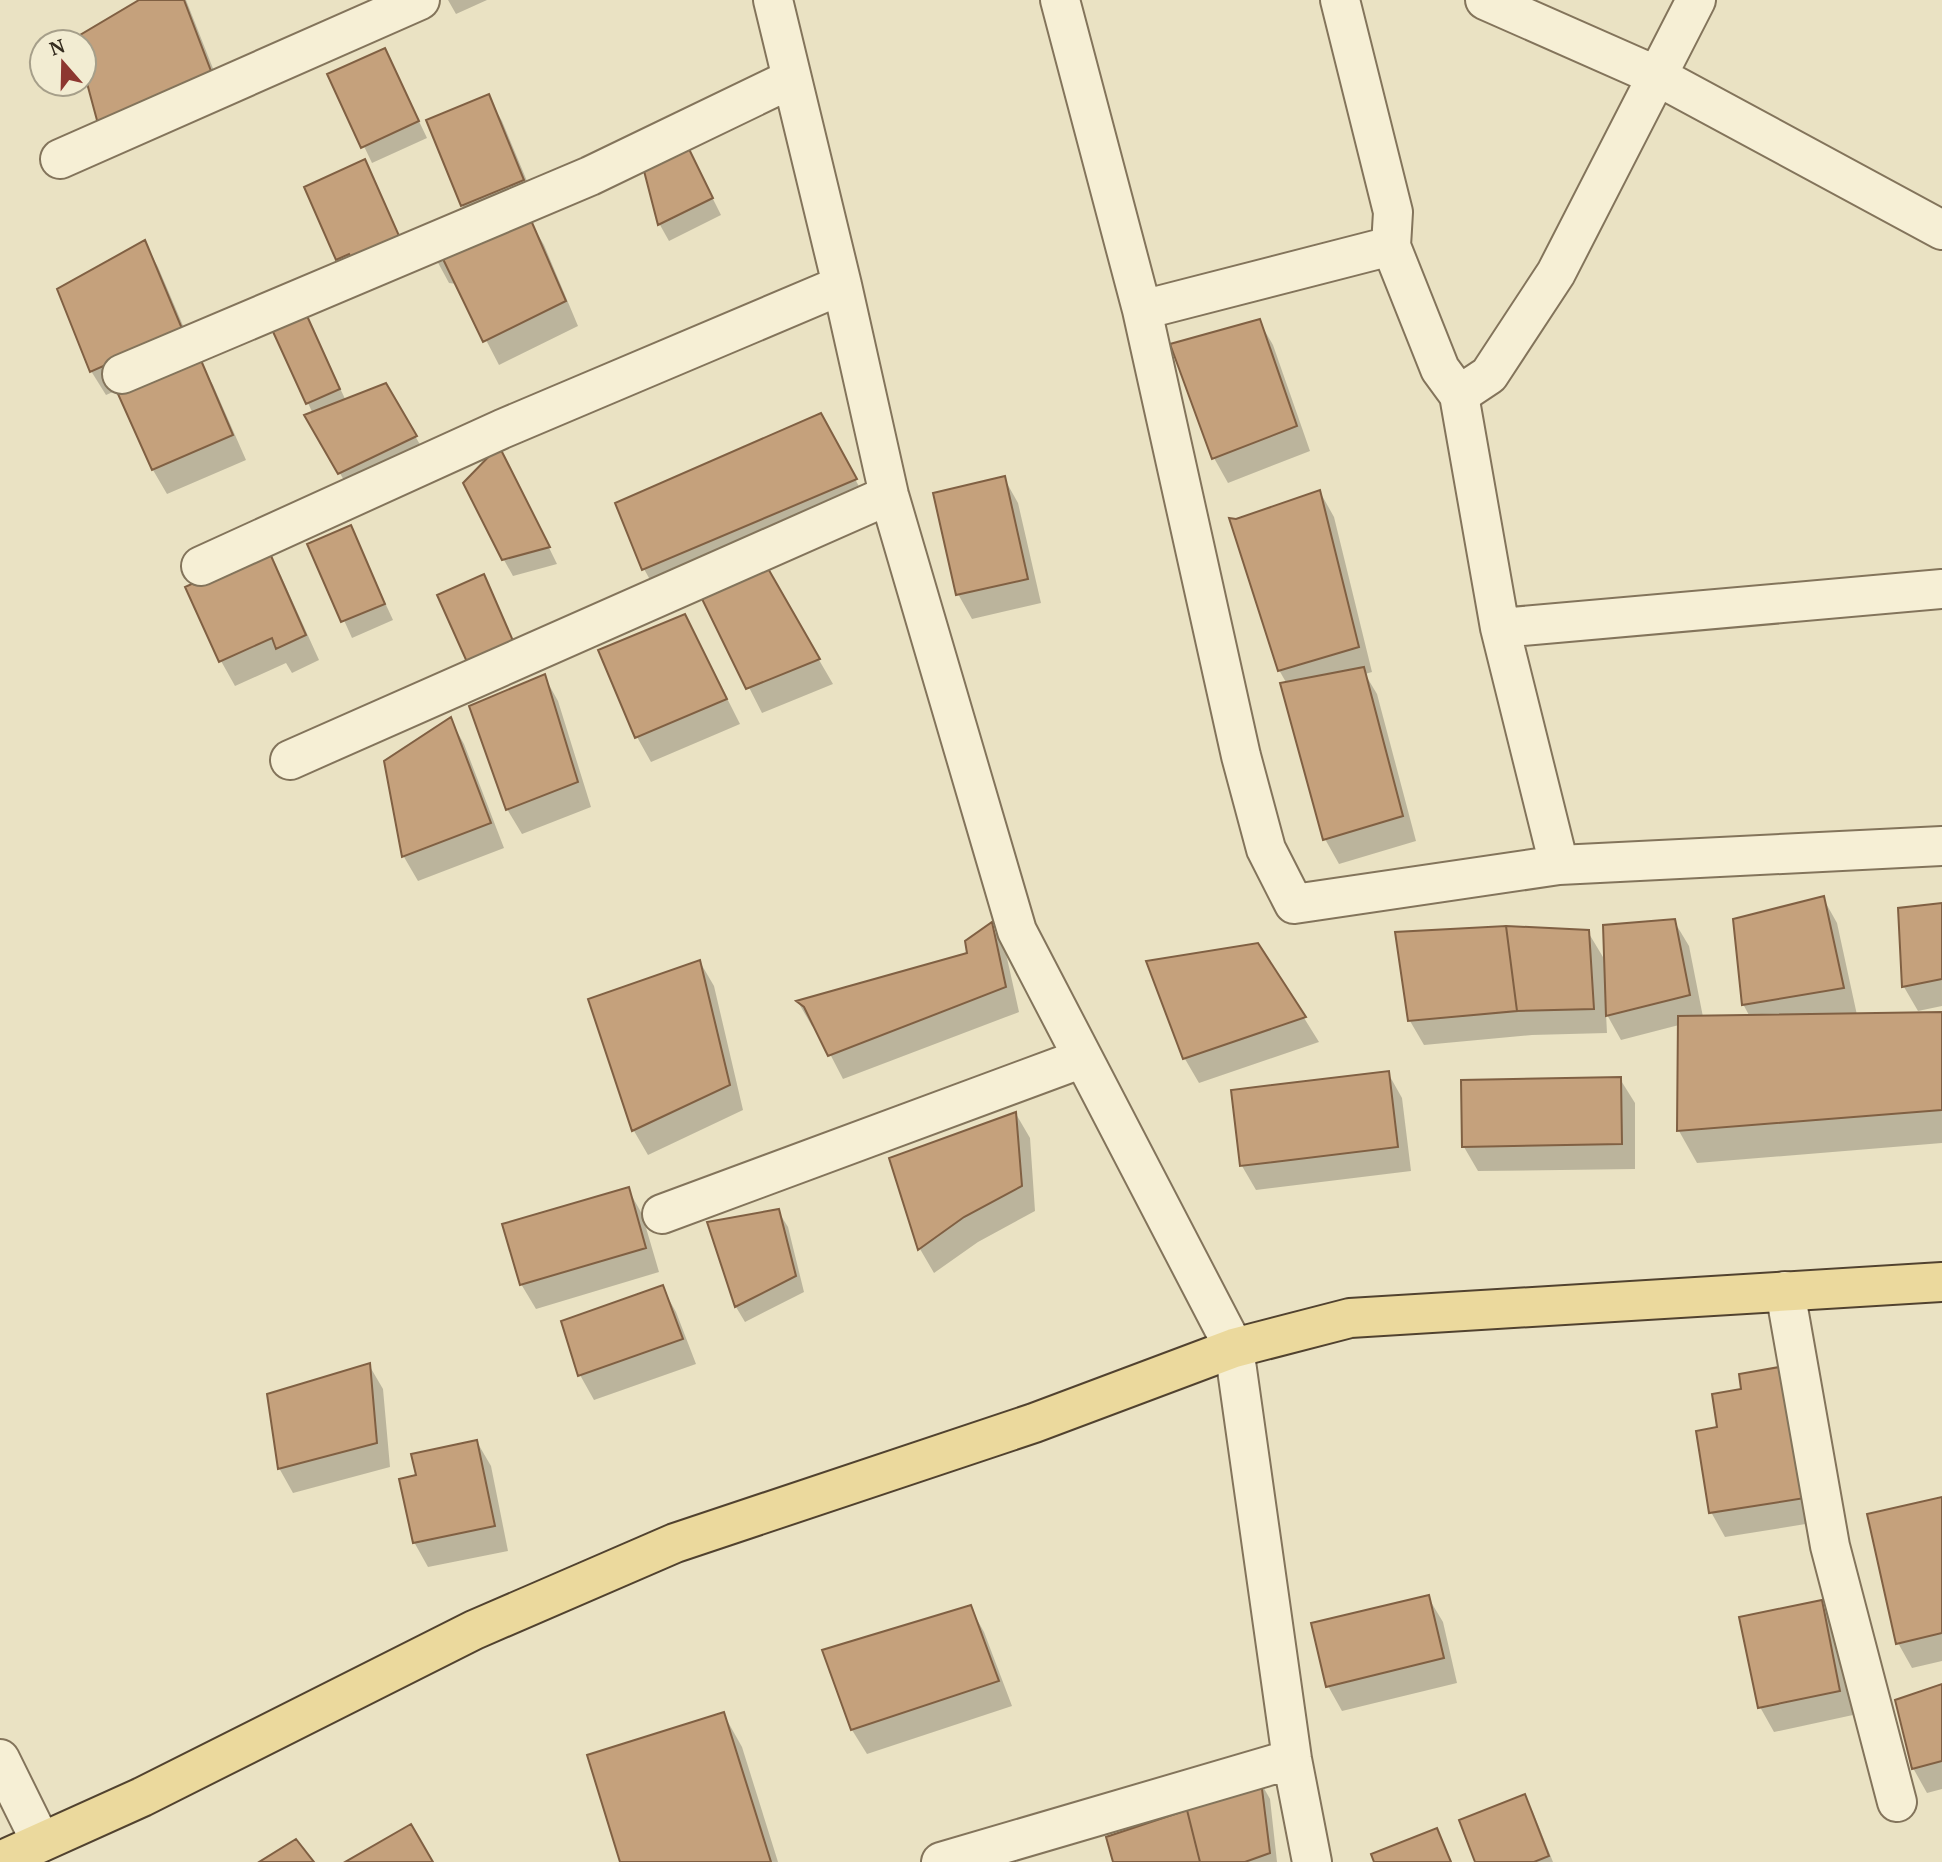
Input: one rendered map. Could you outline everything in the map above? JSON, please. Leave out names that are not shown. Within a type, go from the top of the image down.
[{"type":"main road","points":[[0,1861],[142,1797],[474,1630],[675,1542],[1034,1423],[1234,1348],[1350,1318],[1942,1282]]},
{"type":"street","points":[[60,159],[420,0]]},
{"type":"street","points":[[773,0],[842,285],[889,495],[1017,931],[1234,1348],[1292,1759],[1312,1862]]},
{"type":"street","points":[[1060,0],[1142,310],[1241,756],[1266,849],[1294,904],[1559,865],[1942,846]]},
{"type":"street","points":[[1340,0],[1393,212],[1391,246],[1440,369],[1459,395],[1500,628],[1559,865]]},
{"type":"street","points":[[1485,0],[1657,76],[1942,230]]},
{"type":"street","points":[[1459,395],[1489,375],[1556,273],[1696,0]]},
{"type":"street","points":[[122,374],[590,176],[791,79]]},
{"type":"street","points":[[1142,310],[1391,246]]},
{"type":"street","points":[[201,566],[502,429],[842,285]]},
{"type":"street","points":[[290,760],[889,495]]},
{"type":"street","points":[[1500,628],[1942,589]]},
{"type":"street","points":[[662,1214],[1083,1058]]},
{"type":"street","points":[[1785,1291],[1830,1546],[1897,1802]]},
{"type":"street","points":[[0,1759],[41,1842]]},
{"type":"street","points":[[940,1862],[1292,1759]]},
{"type":"building","points":[[139,0],[184,0],[214,79],[98,124],[91,98],[98,98],[98,28],[92,28]]},
{"type":"building","points":[[385,48],[419,121],[361,148],[327,74]]},
{"type":"building","points":[[489,94],[524,180],[461,206],[426,120]]},
{"type":"building","points":[[687,145],[713,198],[658,225],[643,167]]},
{"type":"building","points":[[365,159],[404,247],[351,259],[349,254],[336,260],[304,187]]},
{"type":"building","points":[[530,218],[566,301],[483,342],[443,259],[433,258]]},
{"type":"building","points":[[145,240],[183,331],[90,372],[57,289]]},
{"type":"building","points":[[303,307],[340,389],[306,404],[269,323]]},
{"type":"building","points":[[1260,319],[1297,426],[1212,459],[1170,344]]},
{"type":"building","points":[[200,358],[233,435],[152,470],[118,394]]},
{"type":"building","points":[[386,383],[417,436],[338,474],[304,415]]},
{"type":"building","points":[[821,413],[857,479],[642,570],[615,503]]},
{"type":"building","points":[[499,446],[550,547],[502,560],[463,483]]},
{"type":"building","points":[[1005,476],[1028,579],[956,595],[933,493]]},
{"type":"building","points":[[1320,490],[1359,647],[1278,671],[1229,518],[1236,519]]},
{"type":"building","points":[[351,525],[385,604],[341,622],[307,544]]},
{"type":"building","points":[[268,549],[306,635],[276,649],[272,638],[219,662],[185,587]]},
{"type":"building","points":[[766,565],[820,659],[746,689],[702,599]]},
{"type":"building","points":[[484,574],[517,650],[471,671],[437,595]]},
{"type":"building","points":[[685,614],[727,699],[635,738],[598,650]]},
{"type":"building","points":[[1364,667],[1403,816],[1323,840],[1280,683]]},
{"type":"building","points":[[545,674],[578,782],[506,810],[469,706]]},
{"type":"building","points":[[451,717],[491,823],[402,857],[384,761]]},
{"type":"building","points":[[1824,896],[1844,988],[1742,1005],[1733,919]]},
{"type":"building","points":[[1942,903],[1942,979],[1902,987],[1898,908]]},
{"type":"building","points":[[1675,919],[1690,995],[1606,1016],[1603,925]]},
{"type":"building","points":[[992,922],[1006,987],[828,1056],[804,1007],[796,1001],[967,953],[965,941]]},
{"type":"building","points":[[1506,926],[1517,1011],[1408,1021],[1395,932]]},
{"type":"building","points":[[1506,926],[1589,930],[1594,1009],[1517,1011]]},
{"type":"building","points":[[1258,943],[1306,1017],[1183,1059],[1146,961]]},
{"type":"building","points":[[700,960],[730,1085],[632,1131],[588,999]]},
{"type":"building","points":[[1942,1012],[1942,1110],[1677,1131],[1678,1016]]},
{"type":"building","points":[[1389,1071],[1398,1147],[1240,1166],[1231,1090]]},
{"type":"building","points":[[1621,1077],[1622,1144],[1462,1147],[1461,1080]]},
{"type":"building","points":[[1016,1112],[1022,1186],[964,1217],[918,1250],[889,1158]]},
{"type":"building","points":[[629,1187],[646,1248],[520,1285],[502,1224]]},
{"type":"building","points":[[779,1209],[796,1276],[735,1307],[707,1222]]},
{"type":"building","points":[[663,1285],[683,1339],[578,1376],[561,1321]]},
{"type":"building","points":[[370,1363],[377,1443],[278,1469],[267,1394]]},
{"type":"building","points":[[1785,1366],[1805,1498],[1709,1513],[1696,1431],[1717,1427],[1712,1394],[1741,1389],[1739,1374]]},
{"type":"building","points":[[477,1440],[495,1526],[413,1543],[399,1479],[416,1475],[411,1454]]},
{"type":"building","points":[[1942,1497],[1942,1633],[1896,1644],[1867,1514]]},
{"type":"building","points":[[1429,1595],[1444,1658],[1326,1687],[1311,1623]]},
{"type":"building","points":[[1822,1600],[1840,1691],[1758,1708],[1739,1617]]},
{"type":"building","points":[[971,1605],[999,1681],[851,1730],[822,1650]]},
{"type":"building","points":[[1942,1684],[1942,1761],[1912,1769],[1895,1700]]},
{"type":"building","points":[[724,1712],[771,1862],[620,1862],[587,1755]]},
{"type":"building","points":[[1261,1781],[1270,1853],[1245,1862],[1200,1862],[1187,1810],[1178,1813]]},
{"type":"building","points":[[1525,1794],[1549,1856],[1534,1862],[1475,1862],[1459,1820]]},
{"type":"building","points":[[1187,1810],[1200,1862],[1113,1862],[1106,1837]]},
{"type":"building","points":[[411,1824],[433,1862],[345,1862]]},
{"type":"building","points":[[1437,1828],[1451,1862],[1374,1862],[1371,1854]]},
{"type":"building","points":[[296,1839],[314,1862],[259,1862]]}]
